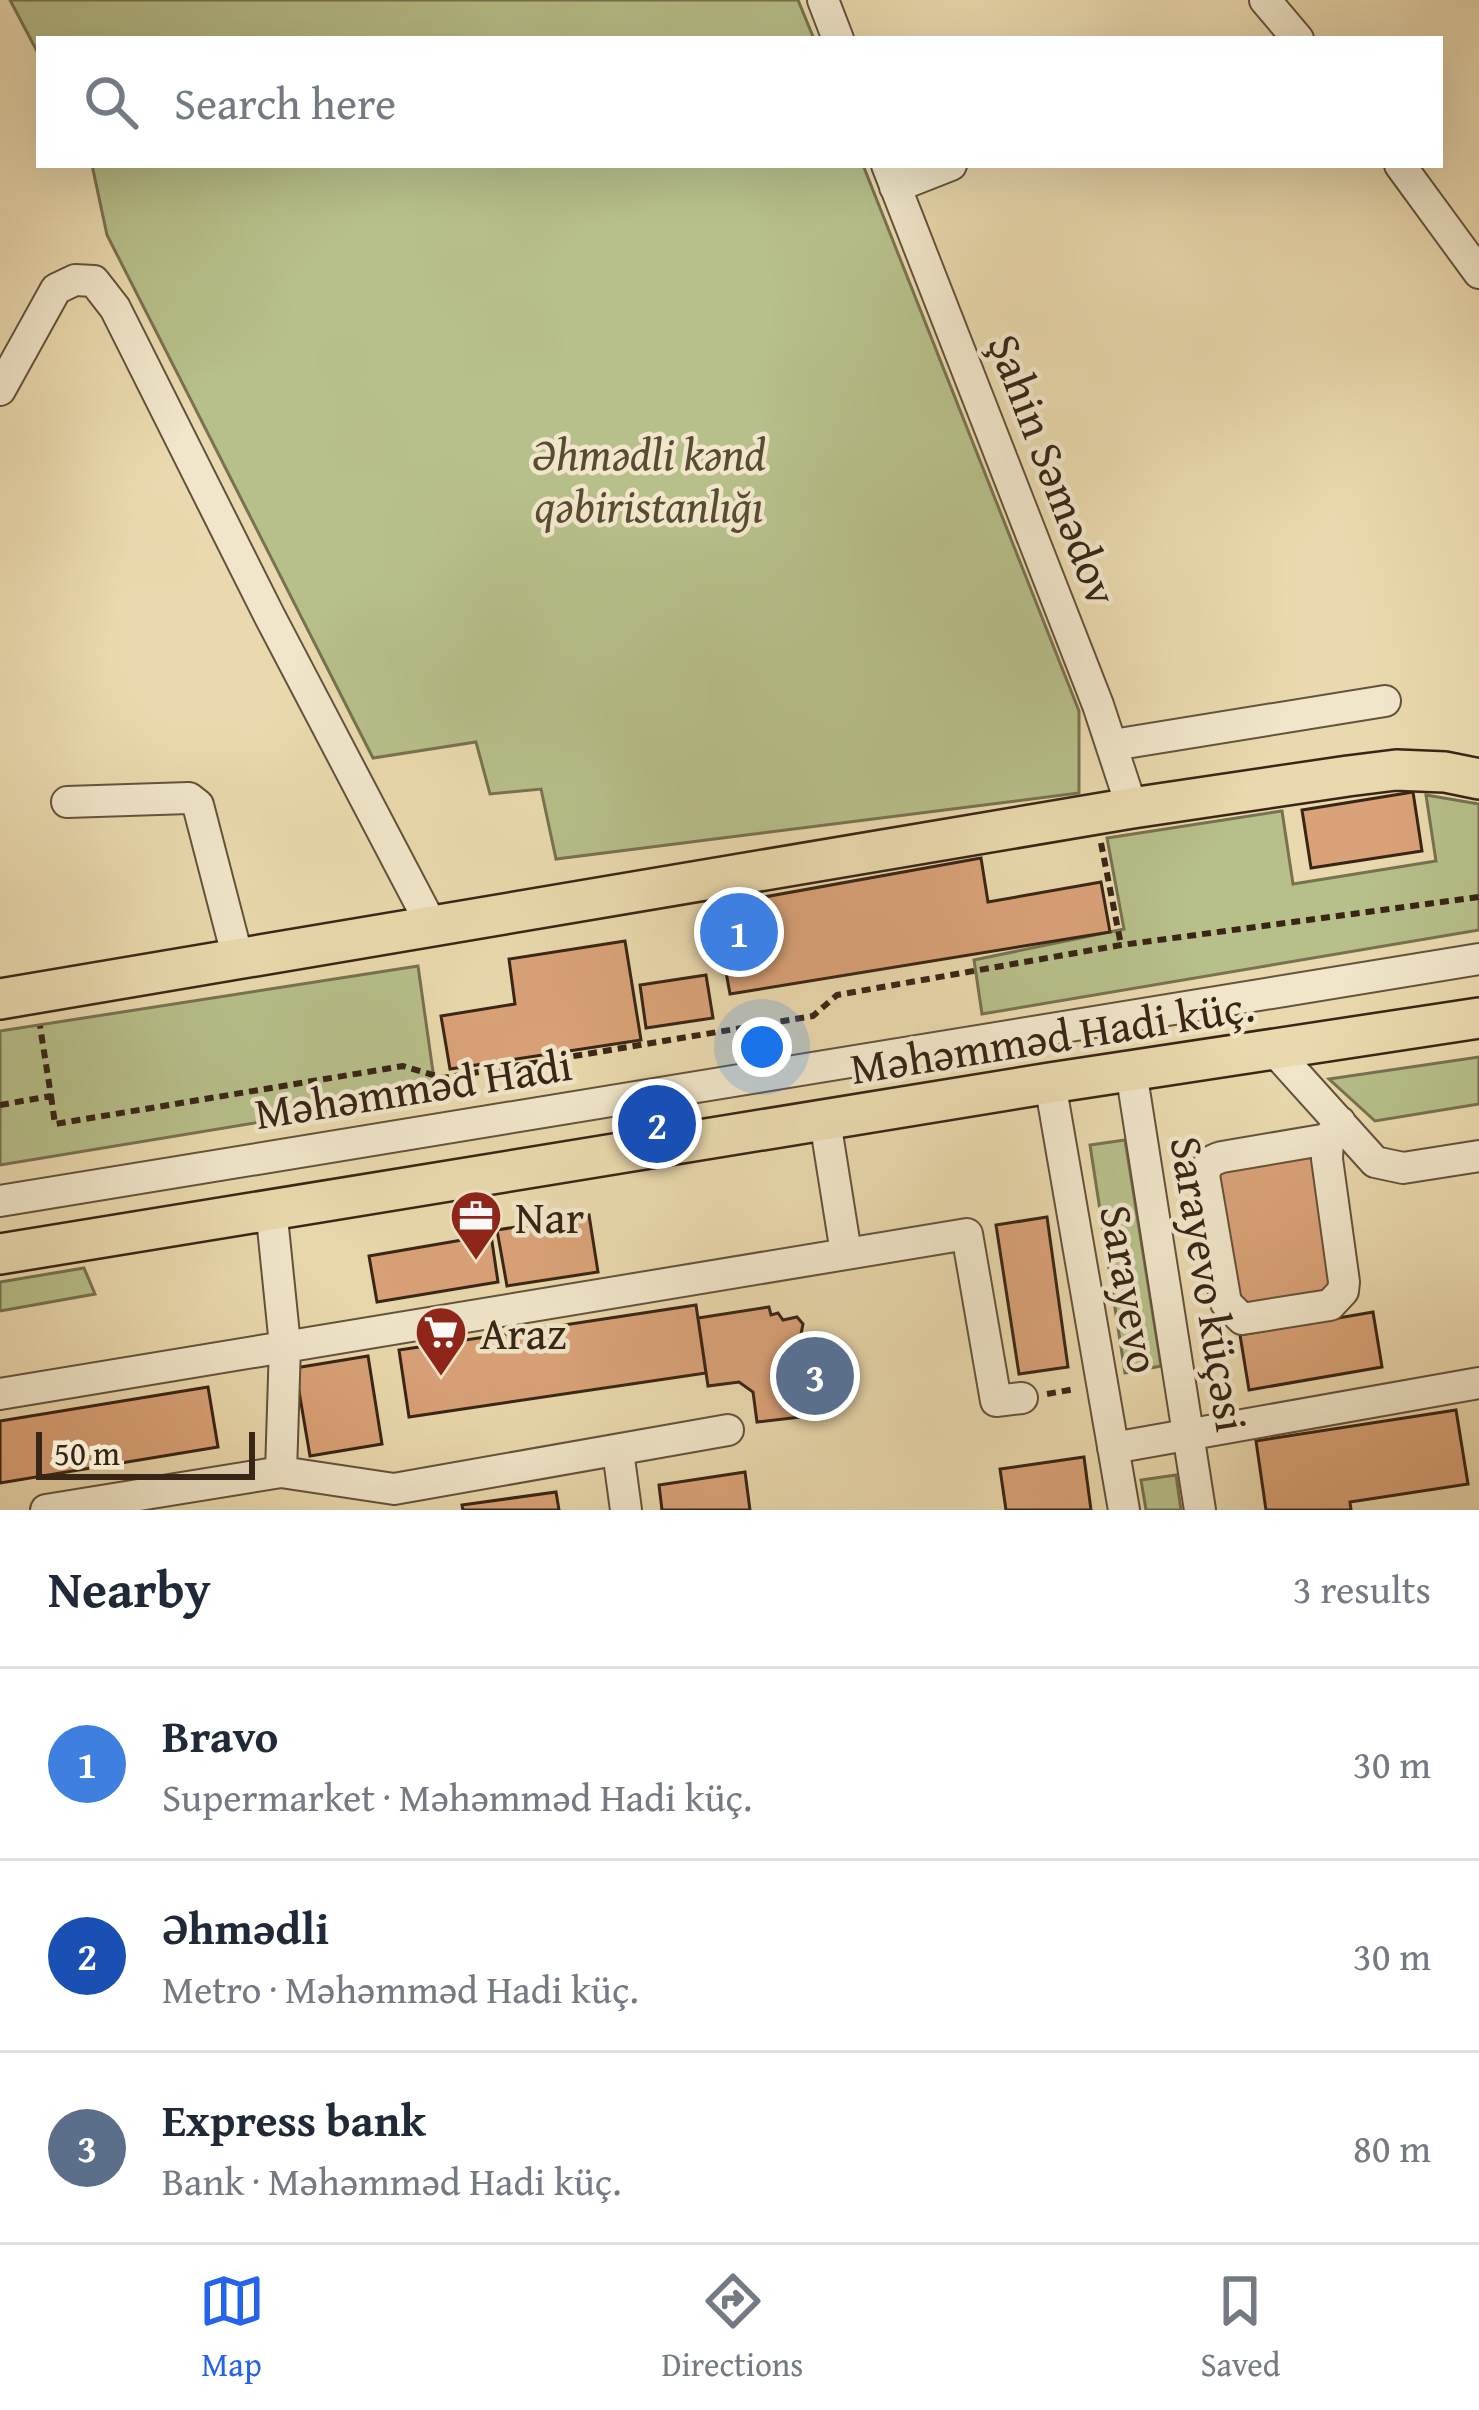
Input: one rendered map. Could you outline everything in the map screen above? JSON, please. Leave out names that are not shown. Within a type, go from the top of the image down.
[{"type":"main road","points":[[17,996],[1113,811],[1396,770],[1479,779]]},
{"type":"main road","name":"Məhəmməd Hadi küç.","points":[[0,1254],[1479,1018]]},
{"type":"street","points":[[824,0],[837,36]]},
{"type":"street","points":[[1264,0],[1295,36]]},
{"type":"street","points":[[891,176],[935,168]]},
{"type":"street","points":[[1402,168],[1479,273]]},
{"type":"street","name":"Şahin Səmədov","points":[[891,176],[1113,745],[1113,811]]},
{"type":"street","points":[[0,390],[56,289],[76,280],[94,281],[116,308],[432,926]]},
{"type":"street","points":[[1113,745],[1385,701]]},
{"type":"street","points":[[67,802],[189,798],[198,805],[238,958]]},
{"type":"street","name":"Məhəmməd Hadi","points":[[0,1201],[1479,958]]},
{"type":"street","points":[[1274,1050],[1334,1130],[1375,1162],[1403,1168],[1479,1156]]},
{"type":"street","name":"Sarayevo küçəsi","points":[[1131,1071],[1200,1510]]},
{"type":"street","name":"Sarayevo","points":[[1050,1083],[1124,1510]]},
{"type":"street","points":[[825,1121],[846,1253]]},
{"type":"street","points":[[1334,1130],[1327,1159],[1342,1291],[1330,1305],[1242,1318],[1226,1303],[1204,1175],[1213,1160],[1334,1130]]},
{"type":"street","points":[[271,1208],[285,1345],[281,1472]]},
{"type":"street","points":[[1157,1236],[1212,1226]]},
{"type":"street","points":[[0,1394],[967,1234],[996,1401],[1022,1398]]},
{"type":"street","points":[[1113,1448],[1479,1383]]},
{"type":"street","points":[[46,1510],[281,1472],[399,1500],[728,1430]]},
{"type":"street","points":[[618,1451],[626,1510]]},
{"type":"path","points":[[1113,811],[1121,945]]},
{"type":"path","points":[[17,996],[55,1124],[403,1066],[443,1078],[813,1016],[837,995],[1121,945],[1479,897]]},
{"type":"path","points":[[0,1105],[50,1096]]},
{"type":"path","points":[[1022,1398],[1102,1385]]},
{"type":"green space","points":[[10,0],[798,0],[813,36],[36,36],[36,49]]},
{"type":"green space","name":"Əhmədli kənd qəbiristanlığı","points":[[93,168],[864,168],[1079,711],[1079,793],[556,859],[541,789],[490,794],[476,742],[373,758],[107,235]]},
{"type":"green space","points":[[1426,795],[1479,804],[1479,930],[982,1014],[974,960],[1124,929],[1107,838],[1282,811],[1293,884],[1436,861]]},
{"type":"green space","points":[[418,966],[436,1093],[0,1165],[0,1031]]},
{"type":"green space","points":[[1479,1057],[1479,1104],[1375,1121],[1329,1079]]},
{"type":"green space","points":[[1125,1140],[1161,1366],[1125,1373],[1090,1145]]},
{"type":"green space","points":[[84,1268],[95,1294],[0,1311],[0,1282]]},
{"type":"green space","points":[[1176,1475],[1181,1510],[1146,1510],[1141,1480]]},
{"type":"building","points":[[1413,792],[1422,851],[1311,868],[1302,810]]},
{"type":"building","points":[[981,858],[988,902],[1101,882],[1110,932],[730,994],[714,906]]},
{"type":"building","points":[[625,941],[641,1040],[450,1069],[441,1016],[515,1004],[509,959]]},
{"type":"building","points":[[706,975],[713,1018],[646,1028],[640,985]]},
{"type":"building","points":[[1313,1137],[1337,1292],[1231,1308],[1207,1154]]},
{"type":"building","points":[[589,1215],[598,1272],[507,1286],[497,1230]]},
{"type":"building","points":[[1047,1217],[1068,1367],[1019,1374],[996,1225]]},
{"type":"building","points":[[491,1235],[498,1282],[377,1302],[369,1256]]},
{"type":"building","points":[[696,1305],[706,1373],[409,1417],[399,1350]]},
{"type":"building","points":[[769,1307],[771,1315],[778,1313],[783,1320],[797,1317],[809,1347],[818,1346],[827,1414],[757,1422],[753,1392],[739,1382],[708,1386],[698,1318]]},
{"type":"building","points":[[1373,1312],[1382,1367],[1249,1390],[1240,1335]]},
{"type":"building","points":[[368,1356],[382,1444],[310,1456],[295,1368]]},
{"type":"building","points":[[208,1387],[218,1447],[0,1483],[0,1421]]},
{"type":"building","points":[[1456,1410],[1468,1484],[1350,1502],[1351,1510],[1266,1510],[1256,1441]]},
{"type":"building","points":[[1084,1457],[1091,1510],[1006,1510],[1000,1469]]},
{"type":"building","points":[[745,1472],[750,1510],[662,1510],[659,1485]]},
{"type":"building","points":[[556,1492],[559,1510],[463,1510],[462,1505]]},
{"type":"place","name":"Bravo","points":[[739,932]]},
{"type":"place","name":"Əhmədli","points":[[657,1124]]},
{"type":"place","name":"Nar","points":[[476,1262]]},
{"type":"place","name":"Express bank","points":[[815,1376]]},
{"type":"place","name":"Araz","points":[[441,1378]]}]
